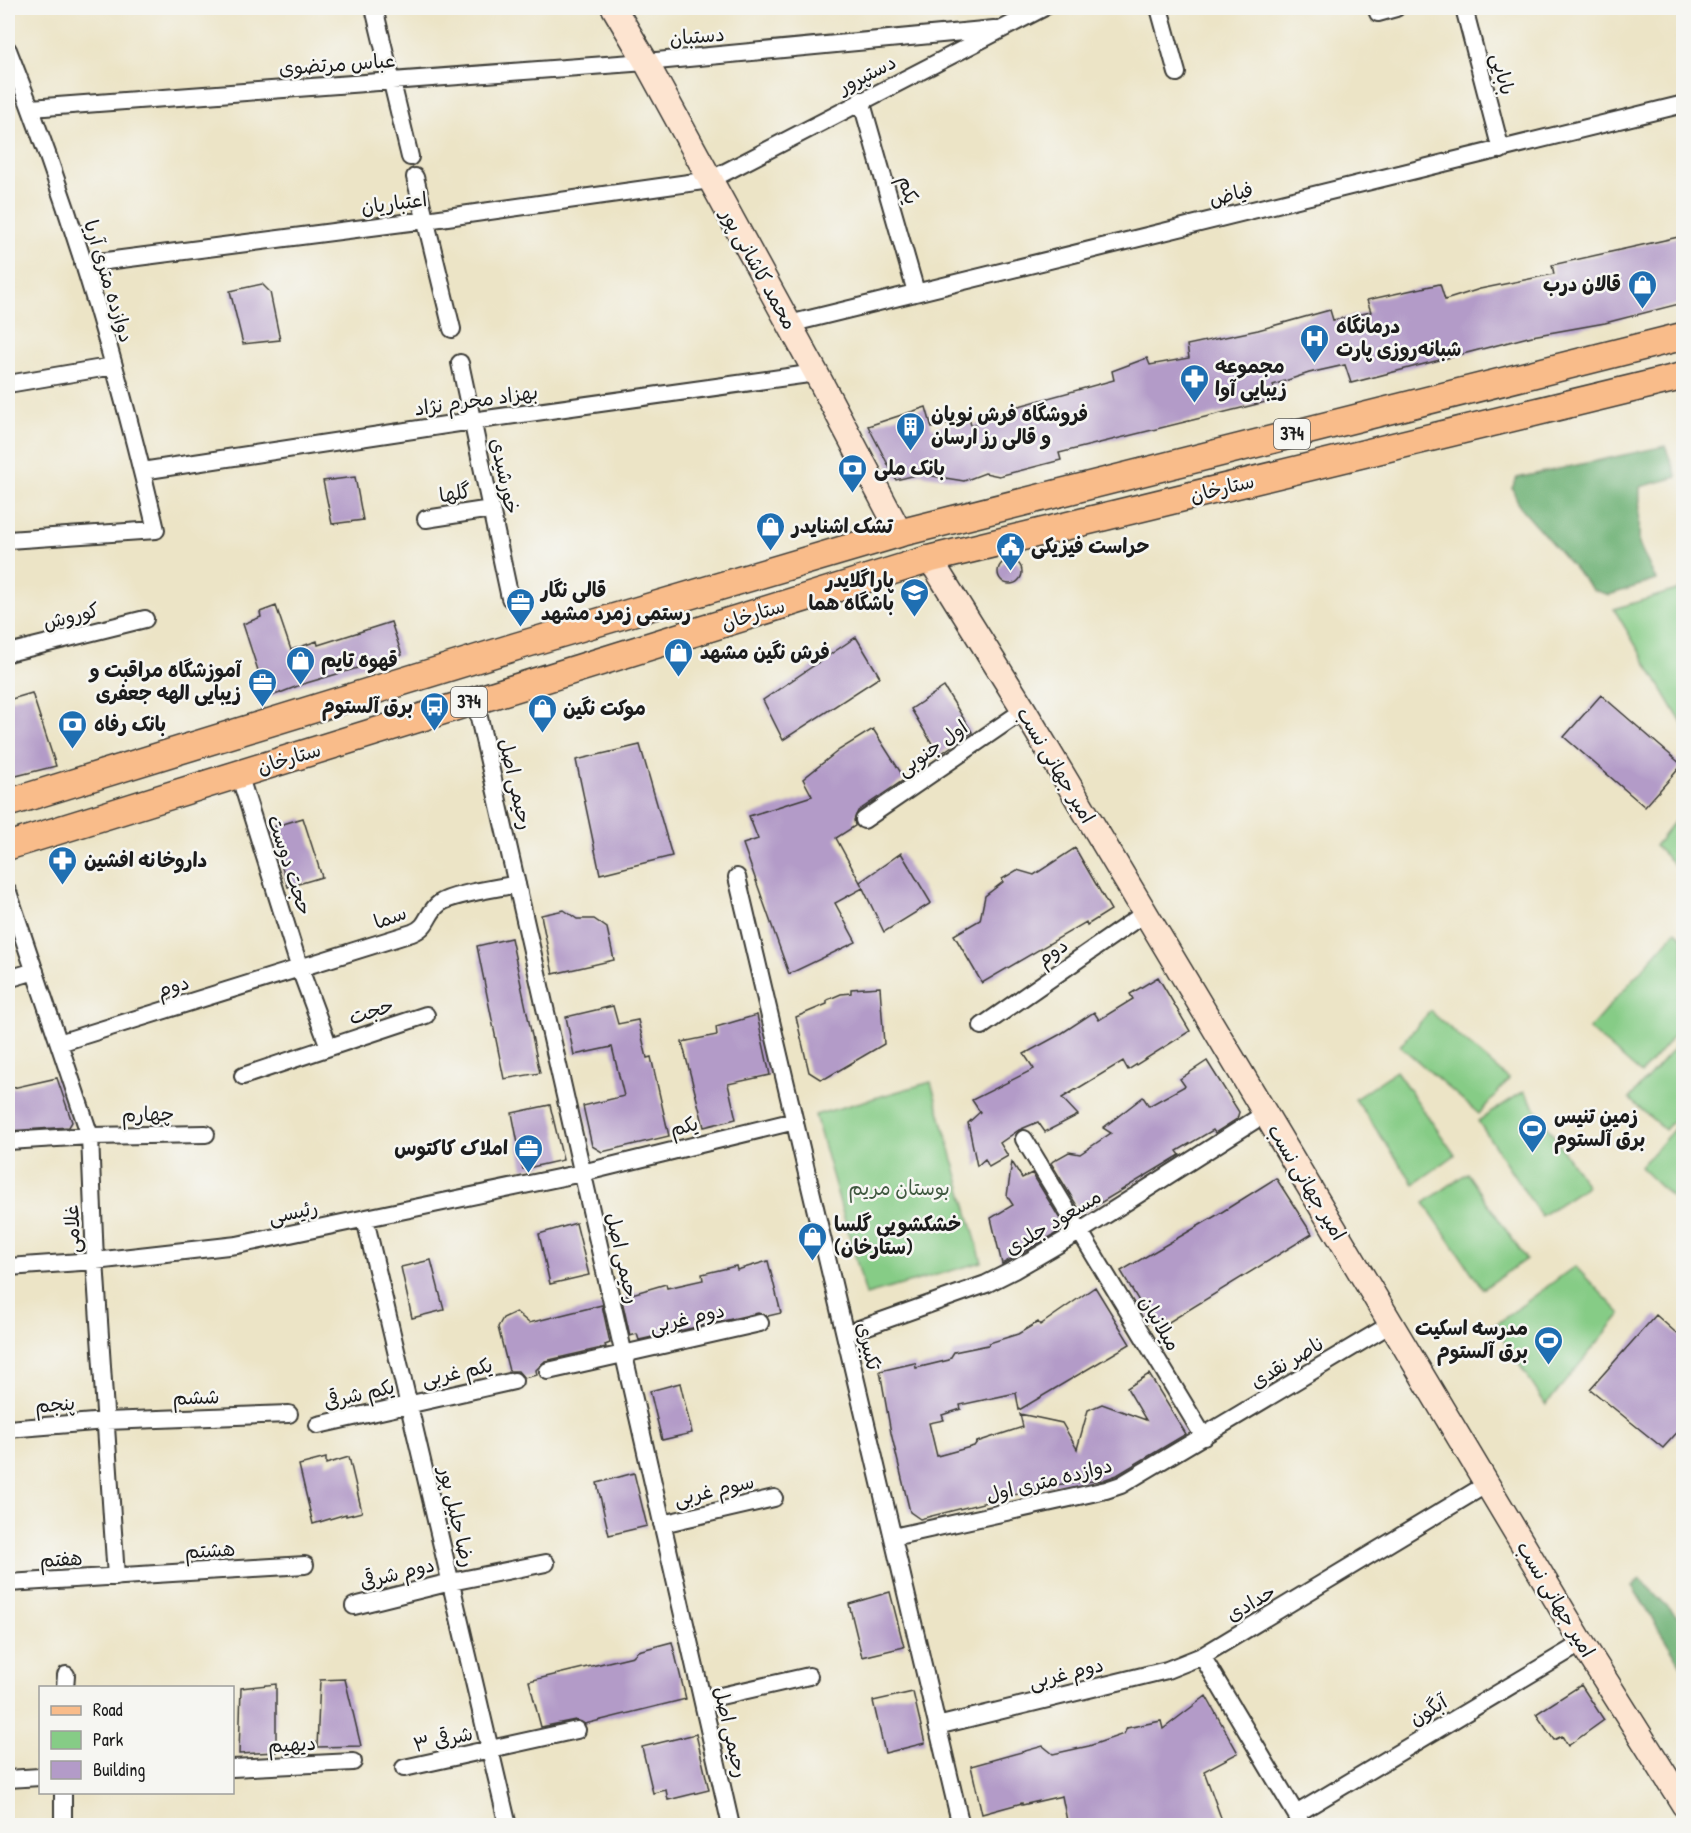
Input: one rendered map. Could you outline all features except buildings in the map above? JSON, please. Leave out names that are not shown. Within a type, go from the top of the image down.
[{"type":"main road","name":"ستارخان","points":[[8,803],[518,646],[900,533],[1683,336]]},
{"type":"main road","name":"ستارخان","points":[[8,846],[930,559],[1683,376]]},
{"type":"street","points":[[374,8],[410,157]]},
{"type":"street","name":"محمد کاشانی پور","points":[[614,8],[646,62],[816,373],[900,533]]},
{"type":"street","name":"دستپرور","points":[[710,180],[1043,8]]},
{"type":"street","points":[[1159,8],[1177,73]]},
{"type":"street","points":[[1378,13],[1396,8]]},
{"type":"street","name":"بابایی","points":[[1464,8],[1501,150]]},
{"type":"street","name":"دستبان","points":[[646,62],[1003,28]]},
{"type":"street","name":"دوازده متری آریا","points":[[8,50],[31,108],[83,264],[114,366],[156,530],[8,540]]},
{"type":"street","name":"عباس مرتضوی","points":[[31,108],[646,62]]},
{"type":"street","name":"یکم","points":[[861,100],[916,292]]},
{"type":"street","name":"فیاض","points":[[789,324],[1683,104]]},
{"type":"street","points":[[415,177],[452,329]]},
{"type":"street","name":"اعتباریان","points":[[83,264],[426,220],[710,180]]},
{"type":"street","name":"خورشیدی","points":[[460,363],[510,598]]},
{"type":"street","points":[[8,384],[114,366]]},
{"type":"street","name":"بهزاد محرم نژاد","points":[[142,471],[472,421],[816,373]]},
{"type":"street","name":"گلها","points":[[426,519],[491,509]]},
{"type":"street","name":"امیر جهانی نسب","points":[[930,559],[1266,1113],[1582,1642],[1683,1805]]},
{"type":"street","name":"کوروش","points":[[8,653],[145,619]]},
{"type":"street","name":"رحیمی اصل","points":[[475,700],[731,1826]]},
{"type":"street","name":"اول جنوبی","points":[[864,820],[1023,710]]},
{"type":"street","name":"حجت دوست","points":[[239,774],[300,969]]},
{"type":"street","name":"تکبیری","points":[[737,877],[961,1826]]},
{"type":"street","name":"سما","points":[[300,969],[420,930],[426,924],[433,909],[446,900],[517,884]]},
{"type":"street","name":"غلامی","points":[[8,892],[90,1136],[95,1261],[116,1577]]},
{"type":"street","name":"دوم","points":[[982,1026],[1145,913]]},
{"type":"street","name":"دوم","points":[[59,1043],[300,969]]},
{"type":"street","name":"حجت","points":[[300,969],[328,1047]]},
{"type":"street","points":[[8,979],[35,972]]},
{"type":"street","name":"حجت","points":[[243,1076],[426,1015]]},
{"type":"street","name":"مسعود جلدی","points":[[845,1334],[986,1284],[1014,1270],[1079,1232],[1266,1113]]},
{"type":"street","name":"یکم","points":[[582,1173],[795,1121]]},
{"type":"street","name":"چهارم","points":[[8,1141],[90,1136],[206,1134]]},
{"type":"street","name":"میلانیان","points":[[1024,1139],[1204,1437]]},
{"type":"street","name":"رئیسی","points":[[8,1267],[95,1261],[228,1246],[582,1173]]},
{"type":"street","name":"رضا جلیل پور","points":[[365,1219],[508,1826]]},
{"type":"street","name":"دوم غربی","points":[[624,1354],[760,1323]]},
{"type":"street","name":"ناصر نقدی","points":[[1204,1437],[1392,1324]]},
{"type":"street","points":[[548,1371],[624,1354]]},
{"type":"street","name":"یکم غربی","points":[[409,1404],[514,1382]]},
{"type":"street","name":"یکم شرقی","points":[[318,1425],[409,1404]]},
{"type":"street","name":"ششم","points":[[106,1421],[289,1414]]},
{"type":"street","name":"پنجم","points":[[8,1429],[106,1421]]},
{"type":"street","name":"دوازده متری اول","points":[[893,1537],[1106,1490],[1131,1480],[1204,1437]]},
{"type":"street","name":"حدادی","points":[[1202,1656],[1487,1484]]},
{"type":"street","name":"سوم غربی","points":[[662,1524],[774,1498]]},
{"type":"street","points":[[451,1582],[546,1563]]},
{"type":"street","name":"هشتم","points":[[116,1577],[305,1565]]},
{"type":"street","name":"هفتم","points":[[8,1583],[116,1577]]},
{"type":"street","name":"دوم شرقی","points":[[354,1606],[451,1582]]},
{"type":"street","name":"آبگون","points":[[1299,1820],[1582,1642]]},
{"type":"street","points":[[1202,1656],[1299,1820]]},
{"type":"street","name":"دوم غربی","points":[[937,1726],[1167,1670],[1202,1656]]},
{"type":"street","points":[[703,1700],[809,1676]]},
{"type":"street","points":[[490,1750],[577,1730]]},
{"type":"street","name":"۳ شرقی","points":[[404,1768],[490,1750]]},
{"type":"street","name":"دیهیم","points":[[234,1768],[353,1762]]},
{"type":"street","points":[[8,1779],[39,1778]]},
{"type":"street","points":[[63,1794],[63,1826]]},
{"type":"green space","points":[[1665,446],[1677,477],[1640,487],[1639,544],[1656,580],[1609,595],[1593,590],[1520,507],[1512,488],[1517,478]]},
{"type":"green space","points":[[1684,588],[1683,725],[1614,609]]},
{"type":"green space","points":[[1683,811],[1683,873],[1655,846]]},
{"type":"green space","points":[[1676,931],[1683,938],[1683,1025],[1641,1074],[1589,1029]]},
{"type":"green space","name":"زمین تنیس برق آلستوم","points":[[1430,1011],[1509,1079],[1479,1114],[1400,1046]]},
{"type":"green space","points":[[1683,1038],[1683,1109],[1665,1130],[1629,1099]]},
{"type":"green space","points":[[1396,1071],[1455,1155],[1414,1184],[1355,1099]]},
{"type":"green space","name":"بوستان مریم","points":[[931,1082],[982,1262],[866,1295],[815,1115]]},
{"type":"green space","name":"زمین تنیس برق آلستوم","points":[[1524,1091],[1587,1186],[1541,1216],[1478,1121]]},
{"type":"green space","points":[[1683,1119],[1683,1208],[1640,1167]]},
{"type":"green space","points":[[1467,1173],[1526,1259],[1483,1289],[1424,1203]]},
{"type":"green space","name":"مدرسه اسکیت برق آلستوم","points":[[1575,1266],[1621,1314],[1546,1405],[1494,1326]]},
{"type":"green space","points":[[1640,1579],[1683,1622],[1683,1668],[1632,1586]]},
{"type":"place","name":"قالان درب","points":[[1642,310]]},
{"type":"place","name":"درمانگاه شبانه‌روزی پارت","points":[[1315,364]]},
{"type":"place","name":"مجموعه زیبایی آوا","points":[[1194,404]]},
{"type":"place","name":"فروشگاه فرش نویان و قالی رز ارسان","points":[[910,452]]},
{"type":"place","name":"بانک ملی","points":[[853,494]]},
{"type":"place","name":"تشک اشنایدر","points":[[771,552]]},
{"type":"place","name":"حراست فیزیکی","points":[[1010,572]]},
{"type":"place","name":"پاراگلایدر باشگاه هما","points":[[915,618]]},
{"type":"place","name":"قالی نگار رستمی زمرد مشهد","points":[[520,628]]},
{"type":"place","name":"فرش نگین مشهد","points":[[679,678]]},
{"type":"place","name":"قهوه تایم","points":[[300,686]]},
{"type":"place","name":"آموزشگاه مراقبت و زیبایی الهه جعفری","points":[[262,708]]},
{"type":"place","name":"برق آلستوم","points":[[434,732]]},
{"type":"place","name":"موکت نگین","points":[[542,734]]},
{"type":"place","name":"بانک رفاه","points":[[73,750]]},
{"type":"place","name":"داروخانه افشین","points":[[63,886]]},
{"type":"place","name":"زمین تنیس برق آلستوم","points":[[1533,1154]]},
{"type":"place","name":"املاک کاکتوس","points":[[529,1174]]},
{"type":"place","name":"خشکشویی گلسا (ستارخان)","points":[[813,1262]]},
{"type":"place","name":"مدرسه اسکیت برق آلستوم","points":[[1549,1366]]}]
